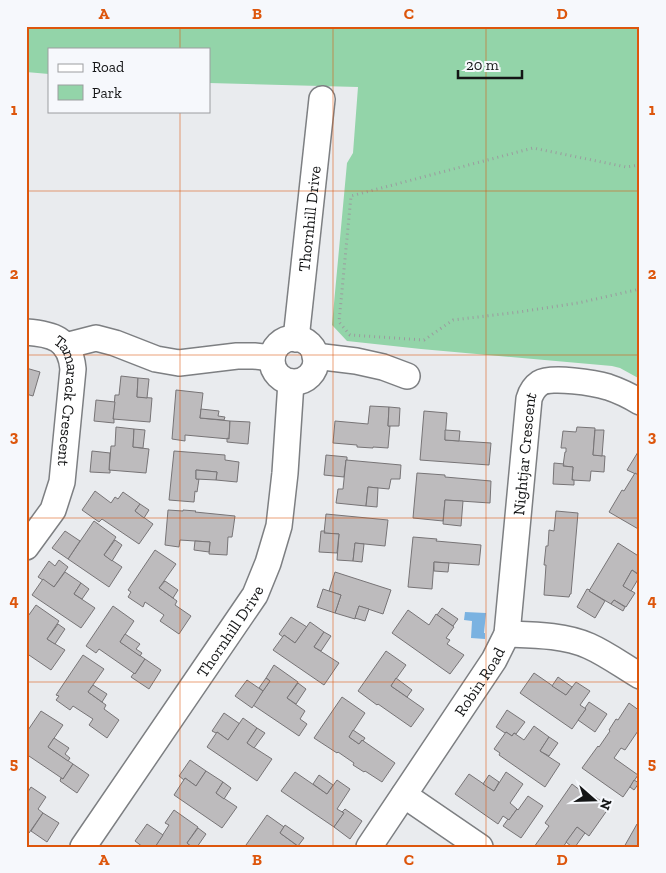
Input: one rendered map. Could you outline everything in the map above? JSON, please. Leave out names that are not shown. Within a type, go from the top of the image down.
[{"type":"street","name":"Thornhill Drive","points":[[296,339],[322,99]]},
{"type":"street","name":"Tamarack Crescent","points":[[26,332],[44,334],[59,340],[69,352],[72,360],[62,482],[53,510],[26,547]]},
{"type":"street","points":[[64,346],[96,338],[115,343],[156,359],[179,363],[237,356],[272,358]]},
{"type":"street","points":[[288,339],[296,339],[303,340],[313,349],[316,363],[305,380],[291,382],[278,376],[274,369],[272,358],[281,342],[288,339]]},
{"type":"street","points":[[315,356],[356,361],[383,367],[407,376]]},
{"type":"street","name":"Nightjar Crescent","points":[[507,634],[531,392],[545,381],[560,380],[598,384],[622,392],[640,402]]},
{"type":"street","name":"Thornhill Drive","points":[[83,847],[255,595],[268,563],[279,526],[285,473],[291,382]]},
{"type":"street","name":"Robin Road","points":[[369,847],[494,660],[507,634],[579,642],[640,676]]},
{"type":"street","points":[[404,795],[480,847]]},
{"type":"path","points":[[640,165],[626,167],[533,148],[351,196],[340,322],[350,335],[424,340],[453,320],[578,303],[640,289]]},
{"type":"green space","points":[[26,26],[640,26],[640,379],[620,368],[612,366],[347,341],[332,325],[347,163],[353,153],[358,87],[210,83],[210,48],[48,48],[48,74],[26,72]]},
{"type":"water","points":[[465,612],[486,613],[485,639],[471,638],[472,621],[464,620]]},
{"type":"building","points":[[26,368],[40,372],[33,396],[26,394]]},
{"type":"building","points":[[121,376],[138,378],[137,397],[152,398],[150,422],[113,419],[115,395],[119,395]]},
{"type":"building","points":[[138,378],[149,379],[147,398],[137,397]]},
{"type":"building","points":[[176,390],[203,393],[200,418],[230,421],[229,439],[185,435],[185,441],[172,439]]},
{"type":"building","points":[[96,400],[115,402],[114,423],[94,421]]},
{"type":"building","points":[[370,406],[389,407],[388,448],[357,447],[357,445],[333,443],[335,421],[368,424]]},
{"type":"building","points":[[389,407],[400,408],[399,426],[388,426]]},
{"type":"building","points":[[201,409],[219,411],[218,416],[225,417],[224,420],[200,418]]},
{"type":"building","points":[[424,411],[447,413],[445,440],[491,443],[489,465],[420,460]]},
{"type":"building","points":[[230,421],[250,422],[248,444],[227,442],[227,438],[229,439]]},
{"type":"building","points":[[116,427],[134,429],[133,447],[149,449],[146,473],[109,470],[111,446],[115,446]]},
{"type":"building","points":[[577,427],[595,428],[593,455],[605,456],[604,472],[591,471],[590,481],[572,480],[573,467],[563,466],[566,448],[561,448],[563,431],[576,432]]},
{"type":"building","points":[[134,429],[145,430],[143,448],[133,447]]},
{"type":"building","points":[[445,430],[460,431],[459,441],[445,440]]},
{"type":"building","points":[[595,430],[604,430],[602,456],[593,455]]},
{"type":"building","points":[[92,451],[110,453],[110,473],[90,472]]},
{"type":"building","points":[[174,451],[225,455],[225,460],[239,462],[237,482],[216,480],[217,472],[196,470],[196,479],[199,479],[194,502],[169,500]]},
{"type":"building","points":[[638,452],[640,453],[640,476],[627,470]]},
{"type":"building","points":[[326,455],[347,457],[344,477],[324,475]]},
{"type":"building","points":[[346,460],[401,465],[400,479],[391,479],[389,489],[368,487],[366,506],[336,503],[338,489],[343,489]]},
{"type":"building","points":[[554,463],[573,467],[572,480],[574,480],[574,485],[553,484]]},
{"type":"building","points":[[196,470],[217,472],[216,480],[196,479]]},
{"type":"building","points":[[417,473],[491,481],[490,503],[445,500],[443,521],[413,518]]},
{"type":"building","points":[[635,473],[640,476],[640,530],[609,512]]},
{"type":"building","points":[[368,487],[378,488],[377,507],[366,506]]},
{"type":"building","points":[[95,491],[111,503],[115,497],[118,499],[123,492],[140,504],[135,511],[153,524],[139,544],[102,519],[99,522],[82,510]]},
{"type":"building","points":[[445,500],[463,501],[461,526],[443,524]]},
{"type":"building","points":[[140,504],[149,510],[144,518],[135,511]]},
{"type":"building","points":[[168,510],[196,511],[235,516],[232,537],[228,537],[227,555],[209,554],[210,542],[180,540],[179,547],[165,545]]},
{"type":"building","points":[[556,511],[578,513],[571,594],[569,597],[544,595],[546,546],[548,546],[549,530],[554,531]]},
{"type":"building","points":[[326,514],[388,520],[385,546],[355,543],[353,561],[337,560],[339,534],[324,533]]},
{"type":"building","points":[[94,521],[116,537],[104,555],[122,567],[109,587],[68,559]]},
{"type":"building","points":[[65,531],[80,541],[68,559],[52,548]]},
{"type":"building","points":[[321,531],[339,534],[337,553],[319,552]]},
{"type":"building","points":[[413,537],[481,545],[479,565],[434,562],[432,589],[408,587]]},
{"type":"building","points":[[115,540],[122,545],[112,561],[104,555]]},
{"type":"building","points":[[195,541],[210,542],[209,552],[194,550]]},
{"type":"building","points":[[355,543],[364,544],[362,562],[353,561]]},
{"type":"building","points":[[618,543],[640,557],[640,575],[632,570],[623,586],[635,593],[626,607],[614,600],[611,604],[589,591]]},
{"type":"building","points":[[155,550],[176,564],[159,588],[177,601],[175,605],[191,616],[179,634],[160,621],[164,615],[145,602],[143,607],[128,597],[131,592],[128,590]]},
{"type":"building","points":[[59,560],[68,567],[54,587],[38,577],[49,561],[55,566]]},
{"type":"building","points":[[434,562],[449,563],[448,572],[434,571]]},
{"type":"building","points":[[632,570],[640,576],[631,591],[623,586]]},
{"type":"building","points":[[65,572],[81,583],[74,594],[95,608],[81,628],[32,595],[43,579],[54,587]]},
{"type":"building","points":[[335,572],[391,590],[383,614],[359,606],[355,619],[335,613],[341,595],[329,591]]},
{"type":"building","points":[[165,581],[178,590],[173,598],[159,588]]},
{"type":"building","points":[[81,583],[89,589],[82,599],[74,594]]},
{"type":"building","points":[[323,589],[341,595],[335,613],[317,607]]},
{"type":"building","points":[[587,589],[605,601],[595,618],[577,607]]},
{"type":"building","points":[[614,600],[625,607],[623,611],[611,604]]},
{"type":"building","points":[[36,605],[59,621],[47,639],[65,650],[51,670],[26,653],[26,619]]},
{"type":"building","points":[[113,606],[134,621],[120,642],[145,659],[135,674],[99,649],[96,653],[86,646]]},
{"type":"building","points":[[359,606],[369,609],[365,621],[355,618]]},
{"type":"building","points":[[442,608],[458,619],[453,626],[437,615]]},
{"type":"building","points":[[408,610],[429,625],[436,614],[454,627],[446,638],[450,640],[447,644],[464,655],[450,674],[392,633]]},
{"type":"building","points":[[291,617],[307,627],[295,643],[284,635],[283,637],[279,634]]},
{"type":"building","points":[[310,622],[324,632],[314,647],[339,663],[324,685],[273,650],[284,635],[295,643]]},
{"type":"building","points":[[58,624],[65,629],[55,644],[47,639]]},
{"type":"building","points":[[324,632],[331,636],[321,651],[314,647]]},
{"type":"building","points":[[125,634],[140,644],[136,649],[142,653],[140,656],[120,642]]},
{"type":"building","points":[[386,651],[406,665],[391,686],[424,709],[411,727],[358,691]]},
{"type":"building","points":[[83,655],[104,669],[88,692],[106,705],[104,709],[119,720],[107,738],[89,725],[93,719],[73,706],[70,710],[56,700],[59,696],[56,695]]},
{"type":"building","points":[[145,659],[161,670],[149,689],[131,677]]},
{"type":"building","points":[[274,665],[298,682],[287,698],[305,711],[300,719],[307,724],[299,736],[253,705],[270,681],[266,678]]},
{"type":"building","points":[[534,673],[566,695],[576,682],[590,691],[580,705],[586,709],[572,729],[520,693]]},
{"type":"building","points":[[558,677],[572,687],[566,695],[552,686]]},
{"type":"building","points":[[266,678],[270,681],[263,691],[259,688]]},
{"type":"building","points":[[396,678],[412,690],[407,697],[391,686]]},
{"type":"building","points":[[247,680],[263,691],[252,708],[235,696]]},
{"type":"building","points":[[298,683],[306,689],[296,704],[287,698]]},
{"type":"building","points":[[93,685],[107,694],[102,702],[88,692]]},
{"type":"building","points":[[342,697],[365,713],[349,737],[359,744],[362,740],[395,763],[382,782],[314,738]]},
{"type":"building","points":[[589,702],[607,714],[595,732],[578,720]]},
{"type":"building","points":[[629,703],[640,711],[640,728],[625,750],[621,748],[614,758],[638,775],[623,797],[582,768]]},
{"type":"building","points":[[507,710],[525,722],[516,734],[514,733],[512,736],[496,727]]},
{"type":"building","points":[[41,711],[63,725],[48,747],[73,764],[63,779],[26,754],[26,733]]},
{"type":"building","points":[[224,713],[240,724],[228,740],[217,732],[212,731]]},
{"type":"building","points":[[243,718],[257,728],[247,743],[272,759],[257,781],[207,747],[217,732],[228,740]]},
{"type":"building","points":[[534,726],[549,737],[540,751],[560,764],[545,787],[499,755],[500,753],[494,749],[506,732],[512,736],[514,733],[524,740]]},
{"type":"building","points":[[257,728],[265,733],[254,748],[247,743]]},
{"type":"building","points":[[353,730],[365,738],[359,744],[349,737]]},
{"type":"building","points":[[549,737],[558,743],[549,756],[540,751]]},
{"type":"building","points":[[54,738],[69,748],[65,754],[70,758],[68,761],[48,747]]},
{"type":"building","points":[[190,760],[206,771],[196,786],[179,776]]},
{"type":"building","points":[[73,764],[89,775],[77,793],[60,781]]},
{"type":"building","points":[[206,771],[223,782],[216,793],[237,807],[222,828],[174,795],[185,778],[196,786]]},
{"type":"building","points":[[295,772],[327,794],[337,780],[350,789],[337,809],[344,813],[334,827],[281,791]]},
{"type":"building","points":[[506,772],[523,784],[510,803],[517,809],[509,820],[503,816],[498,824],[455,794],[469,774],[494,791]]},
{"type":"building","points":[[319,775],[333,785],[327,794],[313,784]]},
{"type":"building","points":[[489,775],[499,782],[494,791],[483,784]]},
{"type":"building","points":[[634,780],[639,783],[634,790],[630,787]]},
{"type":"building","points":[[223,782],[231,788],[224,799],[216,793]]},
{"type":"building","points":[[572,784],[601,801],[600,804],[608,809],[589,836],[577,827],[563,847],[534,847],[549,826],[545,823]]},
{"type":"building","points":[[31,787],[46,797],[38,809],[43,813],[29,833],[26,831],[26,795]]},
{"type":"building","points":[[528,796],[543,806],[521,838],[503,826]]},
{"type":"building","points":[[345,809],[362,821],[350,839],[334,827]]},
{"type":"building","points":[[174,810],[198,827],[187,843],[192,847],[155,847],[169,825],[165,823]]},
{"type":"building","points":[[43,813],[59,823],[47,842],[31,831]]},
{"type":"building","points":[[267,815],[284,827],[280,833],[299,847],[249,847],[246,845]]},
{"type":"building","points":[[147,824],[163,835],[155,847],[143,847],[135,841]]},
{"type":"building","points":[[637,824],[640,826],[640,847],[624,847]]},
{"type":"building","points":[[285,825],[304,838],[298,846],[280,833]]},
{"type":"building","points":[[577,827],[585,833],[575,847],[572,847],[566,842]]},
{"type":"building","points":[[198,828],[206,834],[197,847],[192,847],[187,843]]}]
